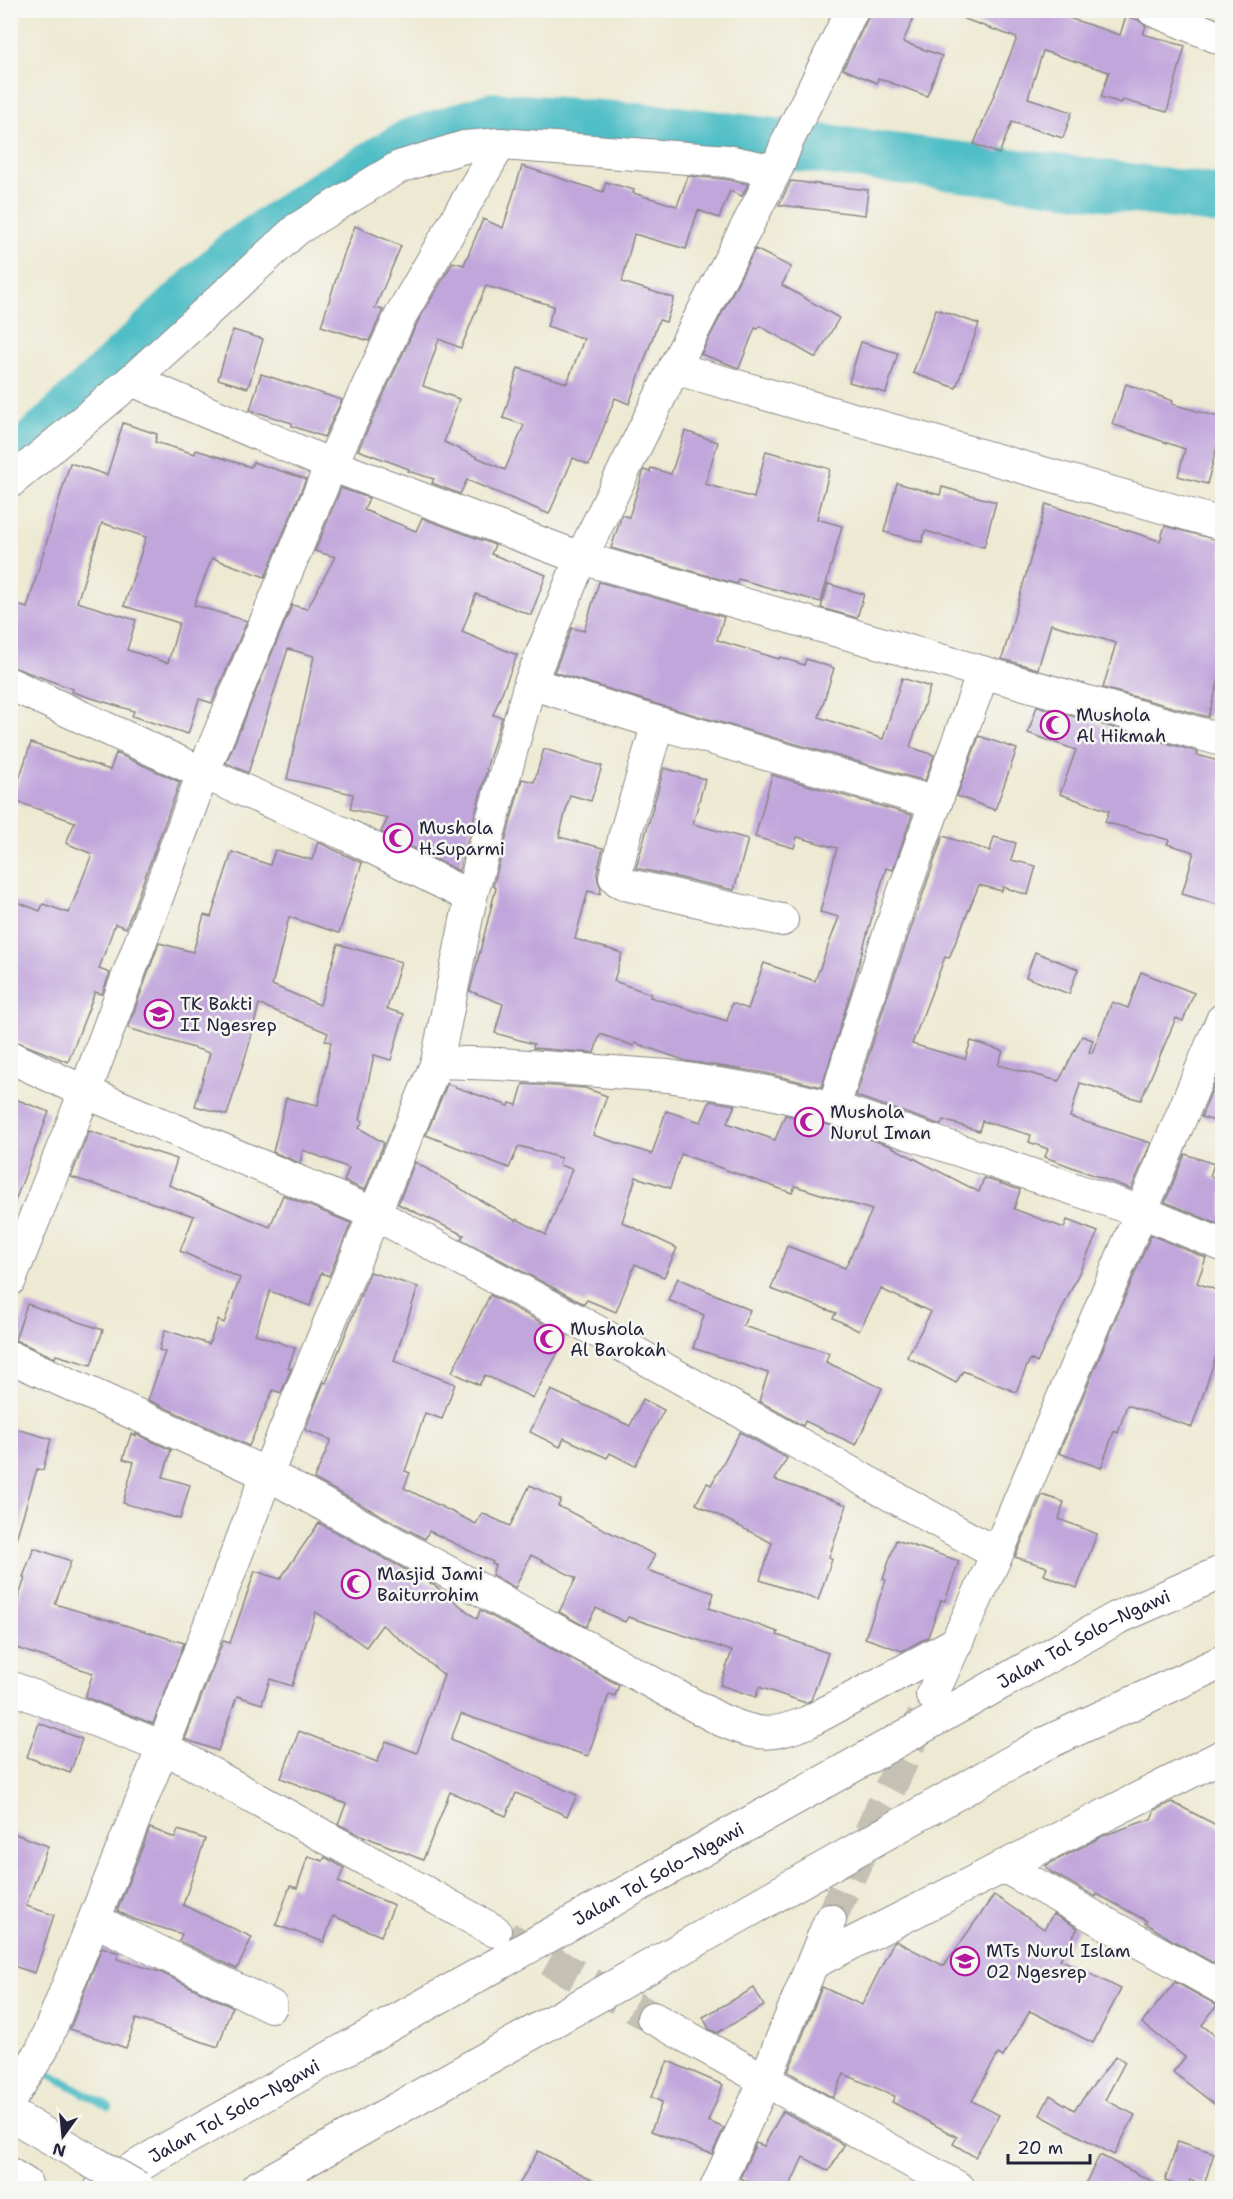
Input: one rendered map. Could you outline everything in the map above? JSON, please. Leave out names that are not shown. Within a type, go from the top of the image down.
[{"type":"main road","name":"Jalan Tol Solo–Ngawi","points":[[101,2188],[168,2148],[1117,1618],[1222,1572]]},
{"type":"main road","points":[[257,2188],[1044,1744],[1222,1662]]},
{"type":"main road","points":[[10,2114],[138,2188]]},
{"type":"street","points":[[18,2090],[42,2050],[163,1747],[267,1474],[436,1062],[471,897],[530,684],[581,558],[780,160],[852,10]]},
{"type":"street","points":[[1153,10],[1222,39]]},
{"type":"street","points":[[10,482],[132,380],[297,229],[399,167],[464,147],[500,144],[727,161],[780,160]]},
{"type":"street","points":[[10,1280],[85,1092],[203,773],[331,465],[402,313],[500,144]]},
{"type":"street","points":[[674,369],[1222,524]]},
{"type":"street","points":[[132,380],[331,465],[581,558],[1222,740]]},
{"type":"street","points":[[834,1108],[857,1026],[886,937],[983,673]]},
{"type":"street","points":[[10,684],[203,773],[345,834],[471,897]]},
{"type":"street","points":[[530,684],[936,803]]},
{"type":"street","points":[[658,723],[615,877],[629,885],[782,920]]},
{"type":"street","points":[[932,1695],[998,1554],[1222,1020]]},
{"type":"street","points":[[10,1057],[85,1092],[373,1213],[580,1322],[998,1554]]},
{"type":"street","points":[[436,1062],[500,1064],[668,1076],[762,1091],[834,1108],[1142,1212],[1222,1245]]},
{"type":"street","points":[[10,1357],[267,1474],[721,1720],[747,1731],[767,1734],[783,1732],[808,1722],[957,1642]]},
{"type":"street","points":[[10,1687],[163,1747],[495,1931]]},
{"type":"street","points":[[813,1963],[1222,1756]]},
{"type":"street","points":[[1004,1866],[1222,1988]]},
{"type":"street","points":[[94,1920],[271,2006]]},
{"type":"street","points":[[716,2188],[765,2080],[830,1920]]},
{"type":"street","points":[[653,2018],[959,2188]]},
{"type":"building","points":[[870,10],[917,10],[903,42],[942,56],[927,96],[878,78],[877,83],[843,69]]},
{"type":"building","points":[[948,10],[1045,10],[1120,35],[1126,16],[1138,20],[1146,26],[1143,34],[1185,46],[1167,112],[1123,100],[1121,103],[1101,97],[1109,72],[1043,51],[1028,98],[1072,112],[1063,138],[1012,122],[999,154],[974,144],[1017,38],[948,13]]},
{"type":"building","points":[[522,166],[603,192],[606,182],[677,206],[688,176],[748,184],[742,196],[730,191],[719,218],[698,210],[686,249],[634,234],[622,282],[674,298],[666,322],[659,320],[629,404],[615,398],[589,465],[573,458],[549,514],[467,480],[460,494],[432,483],[434,479],[358,450],[418,321],[453,262],[464,265],[483,219],[503,228]],"holes":[[[486,286],[554,306],[547,326],[584,339],[567,383],[518,368],[503,418],[524,425],[505,470],[444,442],[459,399],[423,386],[439,339],[461,348]]]},
{"type":"building","points":[[791,181],[868,190],[865,215],[779,205]]},
{"type":"building","points":[[355,226],[401,246],[375,308],[383,310],[369,341],[321,326]]},
{"type":"building","points":[[755,249],[791,267],[782,285],[839,318],[816,358],[760,326],[758,329],[755,328],[739,368],[701,354]]},
{"type":"building","points":[[936,309],[979,324],[956,388],[913,373]]},
{"type":"building","points":[[233,330],[263,339],[248,388],[218,379]]},
{"type":"building","points":[[861,342],[898,353],[886,393],[849,382]]},
{"type":"building","points":[[261,374],[342,400],[324,437],[292,426],[292,423],[250,410]]},
{"type":"building","points":[[1126,384],[1173,401],[1172,404],[1222,418],[1222,427],[1207,484],[1178,476],[1185,449],[1112,424]]},
{"type":"building","points":[[123,423],[157,434],[155,442],[195,454],[196,450],[251,467],[253,462],[306,479],[265,577],[212,558],[194,605],[247,621],[212,703],[199,699],[188,734],[132,716],[134,711],[72,692],[73,689],[10,666],[10,647],[16,628],[10,626],[10,602],[27,608],[70,463],[107,475]],"holes":[[[102,523],[146,537],[124,606],[179,623],[168,663],[127,650],[136,620],[77,602]]]},
{"type":"building","points":[[685,431],[718,442],[705,484],[754,498],[766,451],[830,469],[817,519],[842,526],[821,602],[738,579],[737,584],[611,548],[622,515],[629,517],[644,470],[650,472],[651,468],[671,474]]},
{"type":"building","points":[[897,483],[940,495],[942,487],[996,502],[984,547],[925,531],[922,542],[884,532]]},
{"type":"building","points":[[341,488],[369,498],[364,510],[416,531],[422,518],[495,545],[491,554],[546,575],[531,615],[476,594],[462,632],[517,655],[493,715],[502,717],[459,871],[381,832],[388,818],[350,809],[353,794],[287,779],[314,656],[288,649],[248,773],[226,763],[292,605],[307,609],[335,557],[315,551]]},
{"type":"building","points":[[1046,504],[1160,541],[1165,526],[1222,541],[1222,669],[1208,717],[1103,688],[1116,643],[1051,624],[1038,669],[1002,659]]},
{"type":"building","points":[[599,582],[724,617],[717,640],[804,665],[806,659],[834,668],[819,717],[883,739],[902,678],[930,687],[910,747],[934,755],[925,781],[663,706],[554,672],[572,628],[584,631]]},
{"type":"building","points":[[828,584],[864,594],[857,618],[821,608]]},
{"type":"building","points":[[1037,706],[1198,752],[1197,755],[1222,762],[1222,906],[1182,894],[1194,852],[1167,844],[1169,840],[1105,822],[1109,811],[1060,794],[1076,750],[1028,733]]},
{"type":"building","points":[[979,736],[1017,749],[995,810],[957,796]]},
{"type":"building","points":[[31,743],[110,770],[116,753],[180,782],[126,928],[115,924],[99,969],[110,973],[102,994],[95,992],[68,1062],[10,1039],[10,899],[40,911],[43,904],[69,913],[92,854],[66,843],[75,822],[12,800]]},
{"type":"building","points":[[544,749],[602,766],[591,801],[570,795],[559,837],[603,848],[597,873],[601,888],[600,894],[588,891],[575,939],[622,953],[614,981],[651,994],[650,997],[727,1021],[732,1003],[748,1009],[764,963],[815,981],[839,917],[820,912],[837,848],[797,837],[794,848],[755,837],[772,775],[912,815],[893,870],[886,868],[822,1087],[765,1073],[686,1061],[635,1043],[634,1046],[600,1034],[594,1053],[533,1048],[534,1044],[495,1033],[503,1004],[470,991],[496,888],[493,886],[522,779],[534,782]]},
{"type":"building","points":[[664,768],[705,779],[693,824],[748,839],[734,890],[636,868]]},
{"type":"building","points":[[943,836],[990,851],[994,837],[1016,843],[1011,860],[1036,866],[1028,895],[1003,887],[1002,891],[979,885],[949,958],[945,957],[912,1044],[965,1059],[971,1041],[1003,1051],[998,1065],[1059,1081],[1082,1036],[1093,1040],[1089,1052],[1092,1053],[1112,1002],[1128,1008],[1141,972],[1194,993],[1183,1021],[1176,1018],[1141,1100],[1080,1083],[1070,1117],[1151,1143],[1131,1189],[1045,1157],[1048,1149],[1029,1142],[1031,1135],[982,1121],[979,1131],[943,1120],[941,1125],[856,1096],[885,1003]]},
{"type":"building","points":[[318,842],[362,863],[339,933],[289,917],[272,985],[320,1005],[338,944],[401,962],[387,1009],[404,1014],[391,1060],[374,1055],[360,1120],[363,1121],[359,1128],[384,1143],[365,1190],[344,1181],[349,1168],[303,1150],[300,1163],[273,1152],[286,1098],[318,1105],[331,1042],[325,1041],[328,1033],[259,1004],[227,1115],[195,1106],[210,1053],[128,1028],[159,943],[193,952],[204,915],[211,917],[232,852],[270,865],[275,850],[312,860]]},
{"type":"building","points":[[1035,952],[1078,969],[1069,994],[1026,977]]},
{"type":"building","points":[[1222,1065],[1222,1123],[1201,1117]]},
{"type":"building","points":[[447,1084],[509,1106],[510,1103],[517,1105],[523,1084],[585,1088],[607,1096],[593,1135],[652,1154],[666,1111],[701,1122],[710,1101],[735,1105],[727,1123],[775,1140],[785,1115],[829,1125],[890,1146],[979,1192],[984,1178],[1020,1190],[1014,1209],[1064,1228],[1067,1220],[1098,1232],[1037,1363],[1030,1359],[1016,1392],[963,1371],[956,1383],[907,1357],[931,1312],[881,1289],[859,1331],[833,1318],[836,1313],[771,1289],[787,1246],[845,1268],[872,1210],[795,1186],[792,1193],[681,1154],[670,1188],[636,1177],[622,1222],[677,1248],[664,1277],[635,1264],[616,1312],[587,1300],[584,1304],[461,1239],[464,1235],[398,1204],[415,1162],[516,1221],[517,1219],[546,1235],[572,1169],[559,1165],[561,1158],[519,1146],[509,1168],[426,1135]]},
{"type":"building","points":[[10,1097],[49,1112],[12,1209],[10,1208]]},
{"type":"building","points":[[89,1131],[177,1159],[169,1185],[270,1227],[283,1195],[351,1223],[329,1276],[321,1273],[310,1306],[270,1291],[255,1334],[295,1348],[288,1368],[291,1369],[281,1393],[273,1390],[249,1446],[148,1400],[165,1352],[159,1350],[165,1330],[209,1344],[218,1320],[224,1323],[240,1278],[180,1251],[194,1216],[71,1177]]},
{"type":"building","points":[[1185,1154],[1214,1164],[1210,1176],[1222,1182],[1222,1226],[1165,1202]]},
{"type":"building","points":[[1151,1235],[1206,1258],[1197,1283],[1222,1292],[1222,1339],[1192,1427],[1127,1405],[1118,1433],[1114,1431],[1101,1468],[1059,1453]]},
{"type":"building","points":[[370,1272],[418,1287],[394,1361],[455,1384],[442,1419],[425,1413],[405,1471],[410,1473],[404,1488],[476,1524],[482,1513],[510,1526],[530,1485],[561,1500],[558,1506],[655,1555],[647,1570],[714,1593],[709,1608],[778,1632],[777,1635],[828,1653],[811,1700],[806,1703],[759,1687],[756,1697],[720,1685],[732,1651],[628,1617],[625,1622],[596,1608],[586,1627],[559,1612],[576,1578],[531,1555],[515,1588],[492,1575],[495,1565],[492,1564],[493,1562],[429,1531],[425,1539],[314,1479],[331,1440],[305,1430]]},
{"type":"building","points":[[678,1278],[750,1310],[743,1326],[829,1353],[826,1362],[882,1388],[856,1445],[805,1421],[803,1426],[759,1401],[768,1373],[693,1348],[704,1315],[668,1300]]},
{"type":"building","points":[[490,1295],[567,1336],[533,1398],[485,1375],[479,1385],[452,1372]]},
{"type":"building","points":[[27,1304],[103,1330],[91,1365],[56,1355],[55,1358],[15,1340]]},
{"type":"building","points":[[551,1390],[630,1426],[643,1399],[664,1410],[635,1466],[610,1453],[607,1458],[564,1438],[560,1447],[530,1432]]},
{"type":"building","points":[[10,1427],[51,1439],[43,1470],[37,1469],[16,1539],[10,1538]]},
{"type":"building","points":[[740,1432],[787,1458],[775,1480],[847,1505],[829,1557],[832,1559],[818,1600],[760,1580],[772,1543],[696,1504],[707,1483],[711,1485]]},
{"type":"building","points":[[131,1434],[136,1436],[136,1434],[171,1450],[163,1477],[190,1485],[180,1519],[123,1503],[134,1462],[123,1459]]},
{"type":"building","points":[[1042,1495],[1064,1502],[1059,1519],[1097,1534],[1077,1588],[1044,1575],[1047,1567],[1015,1557]]},
{"type":"building","points":[[319,1523],[434,1585],[477,1619],[480,1610],[619,1685],[615,1696],[609,1694],[588,1756],[461,1714],[451,1739],[577,1795],[567,1816],[516,1793],[506,1816],[450,1792],[423,1860],[338,1824],[346,1804],[281,1778],[299,1731],[377,1762],[386,1741],[417,1753],[444,1675],[382,1625],[366,1647],[316,1612],[292,1686],[270,1679],[262,1704],[237,1696],[218,1751],[185,1739],[223,1641],[230,1643],[255,1571],[280,1579]]},
{"type":"building","points":[[896,1540],[959,1561],[945,1601],[941,1600],[928,1637],[902,1651],[865,1638],[886,1580],[883,1579]]},
{"type":"building","points":[[34,1548],[71,1561],[55,1604],[184,1643],[153,1724],[85,1697],[93,1673],[10,1646],[10,1624]]},
{"type":"building","points":[[39,1723],[82,1739],[70,1773],[27,1757]]},
{"type":"building","points":[[1172,1802],[1222,1828],[1222,1968],[1145,1923],[1147,1921],[1097,1894],[1096,1897],[1051,1872],[1045,1866],[1105,1835],[1151,1819],[1155,1810]]},
{"type":"building","points":[[150,1828],[175,1838],[178,1830],[205,1839],[183,1905],[252,1937],[237,1969],[179,1941],[182,1934],[136,1920],[117,1911]]},
{"type":"building","points":[[10,1832],[48,1846],[26,1906],[54,1915],[35,1973],[10,1965]]},
{"type":"building","points":[[308,1856],[323,1861],[325,1857],[344,1868],[338,1882],[394,1905],[381,1936],[333,1916],[324,1942],[276,1925],[290,1886],[297,1888]]},
{"type":"building","points":[[994,1895],[1044,1929],[1053,1914],[1078,1928],[1060,1959],[1121,1989],[1093,2043],[1030,2011],[1003,2057],[998,2054],[972,2101],[999,2115],[975,2157],[953,2144],[957,2137],[892,2102],[895,2096],[844,2074],[833,2098],[788,2072],[822,1987],[862,2005],[896,1941],[944,1966]]},
{"type":"building","points":[[102,1947],[119,1953],[117,1959],[160,1972],[232,2007],[218,2047],[136,2019],[126,2048],[70,2029]]},
{"type":"building","points":[[1175,1982],[1217,2005],[1202,2025],[1222,2041],[1222,2110],[1173,2072],[1185,2057],[1142,2023]]},
{"type":"building","points":[[754,1988],[764,2006],[717,2033],[709,2029],[703,2017]]},
{"type":"building","points":[[1116,2056],[1125,2062],[1105,2100],[1135,2115],[1114,2155],[1040,2115],[1050,2095],[1074,2110]]},
{"type":"building","points":[[668,2061],[723,2085],[708,2121],[724,2128],[712,2154],[651,2131],[662,2102],[651,2097]]},
{"type":"building","points":[[783,2111],[844,2145],[829,2171],[803,2157],[789,2188],[762,2188],[740,2178],[756,2143],[764,2146]]},
{"type":"building","points":[[1178,2141],[1214,2153],[1204,2185],[1190,2180],[1187,2188],[1165,2181]]},
{"type":"building","points":[[538,2151],[608,2188],[517,2188]]},
{"type":"building","points":[[1100,2155],[1165,2188],[1083,2188]]},
{"type":"waterway","points":[[26,453],[235,255],[320,197],[411,143],[493,117],[678,131],[1222,200]]},
{"type":"waterway","points":[[10,2052],[27,2061]]},
{"type":"waterway","points":[[39,2068],[109,2107]]},
{"type":"tunnel","points":[[830,1920],[923,1716]]},
{"type":"tunnel","points":[[507,1937],[653,2018]]},
{"type":"place","name":"Mushola Al Hikmah","points":[[1055,725]]},
{"type":"place","name":"Mushola H.Suparmi","points":[[398,838]]},
{"type":"place","name":"TK Bakti II Ngesrep","points":[[159,1014]]},
{"type":"place","name":"Mushola Nurul Iman","points":[[809,1122]]},
{"type":"place","name":"Mushola Al Barokah","points":[[549,1339]]},
{"type":"place","name":"Masjid Jami Baiturrohim","points":[[356,1584]]},
{"type":"place","name":"MTs Nurul Islam 02 Ngesrep","points":[[965,1961]]}]
